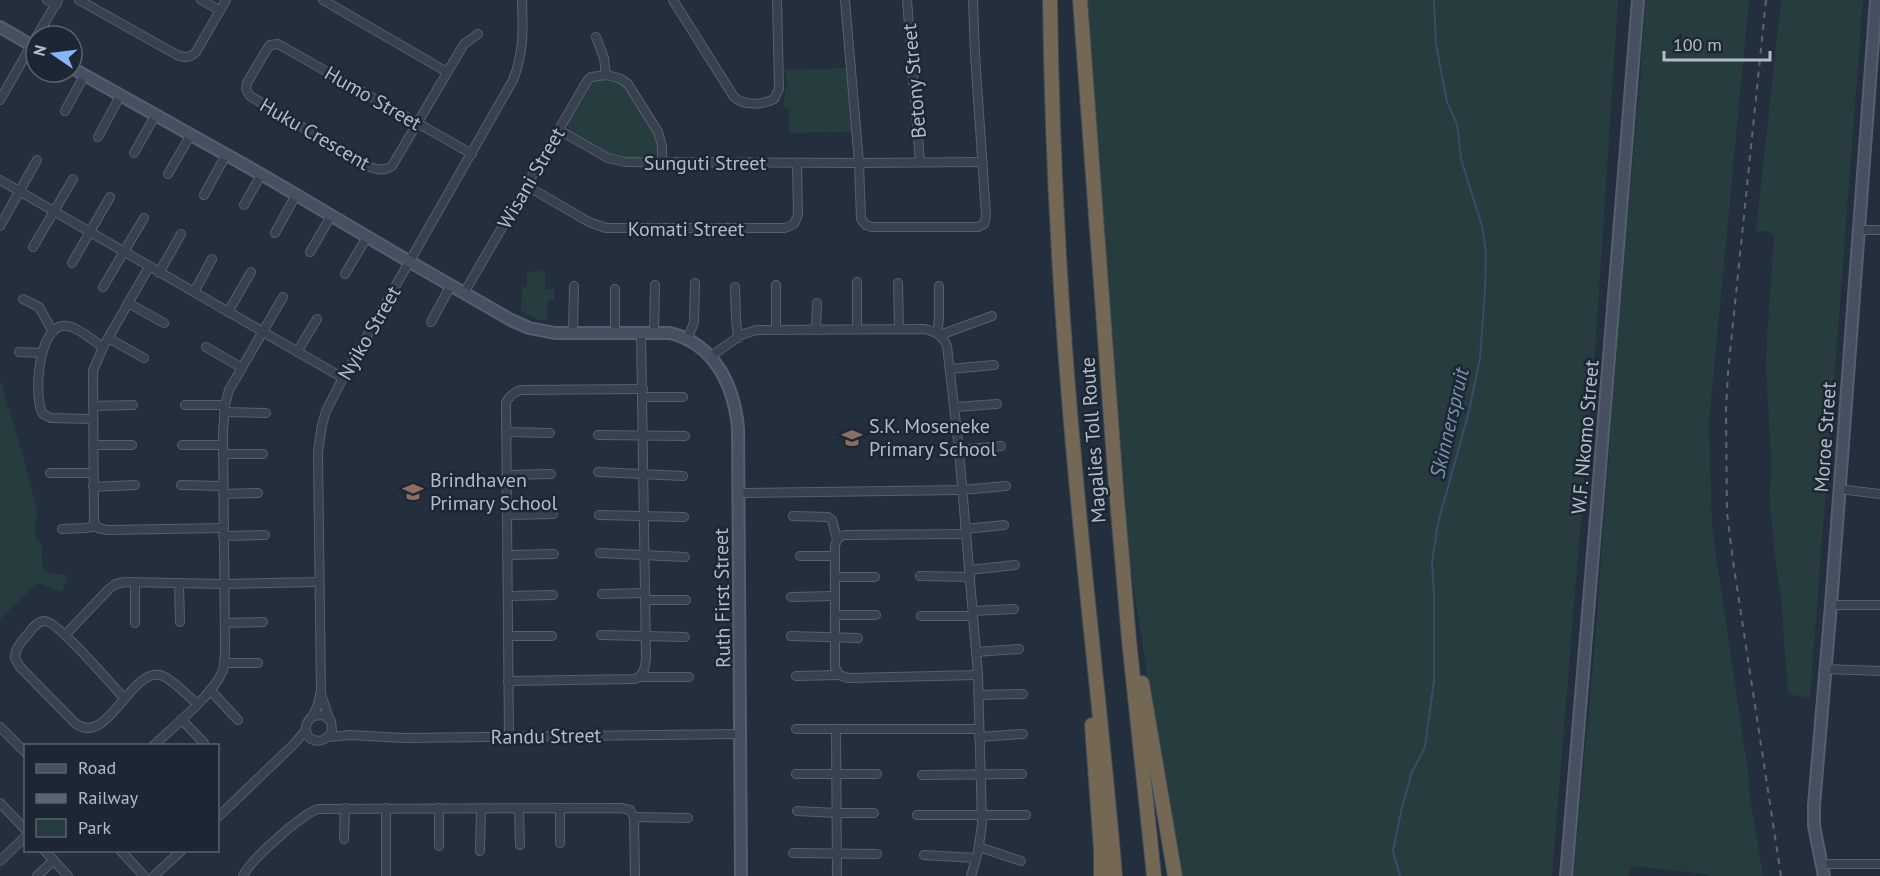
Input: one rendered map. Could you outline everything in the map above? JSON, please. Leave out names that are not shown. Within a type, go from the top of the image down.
[{"type":"highway","name":"Magalies Toll Route","points":[[1050,0],[1051,95],[1060,264],[1076,478],[1115,876]]},
{"type":"highway","name":"Magalies Toll Route","points":[[1080,0],[1116,487],[1129,640],[1154,876]]},
{"type":"highway","points":[[1076,478],[1101,876]]},
{"type":"highway","points":[[1116,487],[1132,617],[1175,876]]},
{"type":"street","points":[[45,24],[57,2],[47,0]]},
{"type":"street","points":[[79,0],[177,55],[186,57],[196,52],[226,0]]},
{"type":"street","points":[[201,0],[219,10]]},
{"type":"street","points":[[323,0],[447,72]]},
{"type":"street","name":"Nyiko Street","points":[[330,722],[321,694],[318,452],[322,425],[326,411],[343,378],[513,80],[519,67],[524,37],[522,0]]},
{"type":"street","points":[[673,0],[734,97],[742,102],[760,103],[774,99],[779,89],[777,0]]},
{"type":"street","points":[[845,0],[859,163],[861,219],[866,225],[872,227],[978,227],[984,224],[986,215],[973,0]]},
{"type":"street","name":"Betony Street","points":[[907,0],[920,162]]},
{"type":"street","name":"W.F. Nkomo Street","points":[[1566,876],[1638,0]]},
{"type":"street","name":"Moroe Street","points":[[1824,876],[1814,826],[1814,805],[1876,0]]},
{"type":"street","points":[[0,27],[24,37]]},
{"type":"street","points":[[417,123],[464,44],[478,34]]},
{"type":"street","points":[[596,37],[604,58],[606,75],[619,78],[628,84],[655,125],[660,138],[662,163]]},
{"type":"street","name":"Humo Street","points":[[274,44],[282,46],[472,154]]},
{"type":"street","name":"Huku Crescent","points":[[274,44],[267,49],[247,83],[247,93],[370,167],[382,170],[393,166],[417,123]]},
{"type":"street","points":[[0,100],[24,60]]},
{"type":"street","name":"Wisani Street","points":[[464,293],[587,81],[606,75]]},
{"type":"street","name":"Ruth First Street","points":[[84,76],[529,328],[555,333],[670,333],[687,339],[711,356],[729,386],[736,406],[738,428],[741,876]]},
{"type":"street","points":[[65,111],[80,84]]},
{"type":"street","points":[[98,137],[120,96]]},
{"type":"street","points":[[134,153],[155,116]]},
{"type":"street","name":"Sunguti Street","points":[[559,130],[608,158],[620,162],[797,164],[982,162]]},
{"type":"street","points":[[168,174],[190,135]]},
{"type":"street","points":[[204,195],[226,155]]},
{"type":"street","points":[[0,225],[37,160]]},
{"type":"street","name":"Komati Street","points":[[527,186],[589,222],[606,228],[785,228],[794,224],[798,215],[797,164]]},
{"type":"street","points":[[244,206],[261,175]]},
{"type":"street","points":[[33,247],[73,179]]},
{"type":"street","points":[[0,180],[343,378]]},
{"type":"street","points":[[275,233],[296,195]]},
{"type":"street","points":[[72,263],[110,197]]},
{"type":"street","points":[[310,252],[331,216]]},
{"type":"street","points":[[103,287],[144,218]]},
{"type":"street","points":[[1858,230],[1880,230]]},
{"type":"street","points":[[159,273],[181,234]]},
{"type":"street","points":[[345,274],[366,237]]},
{"type":"street","points":[[194,292],[212,259]]},
{"type":"street","points":[[149,267],[103,347],[93,371],[94,522],[101,530],[265,535]]},
{"type":"street","points":[[228,312],[251,272]]},
{"type":"street","points":[[857,282],[857,329]]},
{"type":"street","points":[[898,283],[899,328]]},
{"type":"street","points":[[687,339],[694,324],[695,284]]},
{"type":"street","points":[[431,322],[451,285]]},
{"type":"street","points":[[654,332],[655,285]]},
{"type":"street","points":[[776,285],[776,330]]},
{"type":"street","points":[[573,333],[574,286]]},
{"type":"street","points":[[938,334],[939,286]]},
{"type":"street","points":[[735,287],[735,319],[738,338]]},
{"type":"street","points":[[615,290],[615,332]]},
{"type":"street","points":[[155,744],[197,704],[220,677],[224,663],[225,623],[224,408],[229,390],[283,297]]},
{"type":"street","points":[[23,298],[39,307],[53,332]]},
{"type":"street","points":[[128,303],[164,322]]},
{"type":"street","points":[[816,330],[817,303]]},
{"type":"street","points":[[938,334],[992,316]]},
{"type":"street","points":[[297,352],[317,319]]},
{"type":"street","points":[[93,419],[51,418],[43,414],[39,404],[41,353],[47,338],[56,328],[63,326],[69,327],[103,347]]},
{"type":"street","points":[[711,356],[738,338],[756,330],[925,329],[938,334],[947,346],[955,407],[978,675],[982,815],[979,847],[971,876]]},
{"type":"street","points":[[640,677],[645,666],[641,332]]},
{"type":"street","points":[[108,338],[144,358]]},
{"type":"street","points":[[206,347],[242,368]]},
{"type":"street","points":[[19,352],[41,353]]},
{"type":"street","points":[[950,369],[994,365]]},
{"type":"street","points":[[509,737],[506,403],[511,395],[520,390],[643,393],[683,397]]},
{"type":"street","points":[[955,407],[997,404]]},
{"type":"street","points":[[93,406],[133,405]]},
{"type":"street","points":[[185,405],[266,413]]},
{"type":"street","points":[[506,432],[550,433]]},
{"type":"street","points":[[598,435],[685,436]]},
{"type":"street","points":[[93,445],[132,445]]},
{"type":"street","points":[[182,445],[223,445]]},
{"type":"street","points":[[959,450],[1001,446]]},
{"type":"street","points":[[223,454],[263,453]]},
{"type":"street","points":[[598,472],[683,476]]},
{"type":"street","points":[[50,473],[93,473]]},
{"type":"street","points":[[507,475],[551,474]]},
{"type":"street","points":[[93,488],[135,485]]},
{"type":"street","points":[[181,485],[258,493]]},
{"type":"street","points":[[739,493],[962,490],[1006,486]]},
{"type":"street","points":[[1839,489],[1880,494]]},
{"type":"street","points":[[507,515],[553,514]]},
{"type":"street","points":[[600,515],[684,517]]},
{"type":"street","points":[[793,516],[828,517],[832,520],[837,539],[835,667],[839,675]]},
{"type":"street","points":[[837,539],[844,535],[966,531],[1004,525]]},
{"type":"street","points":[[62,529],[96,526]]},
{"type":"street","points":[[600,553],[685,557]]},
{"type":"street","points":[[507,555],[555,554]]},
{"type":"street","points":[[800,556],[835,556]]},
{"type":"street","points":[[920,576],[969,574],[1015,565]]},
{"type":"street","points":[[835,577],[875,577]]},
{"type":"street","points":[[65,635],[116,584],[135,582],[224,584],[319,582]]},
{"type":"street","points":[[135,582],[135,623]]},
{"type":"street","points":[[179,583],[180,622]]},
{"type":"street","points":[[602,594],[686,600]]},
{"type":"street","points":[[508,596],[553,595]]},
{"type":"street","points":[[791,597],[835,596]]},
{"type":"street","points":[[1831,605],[1880,605]]},
{"type":"street","points":[[921,616],[973,614],[1014,609]]},
{"type":"street","points":[[835,615],[876,615]]},
{"type":"street","points":[[124,698],[49,621],[38,623],[18,645],[15,654],[16,662],[75,723],[84,728],[93,728],[102,723],[124,698],[146,678],[153,675],[168,679],[197,704]]},
{"type":"street","points":[[225,623],[263,622]]},
{"type":"street","points":[[601,635],[685,637]]},
{"type":"street","points":[[508,636],[552,636]]},
{"type":"street","points":[[791,636],[858,638]]},
{"type":"street","points":[[976,652],[1018,649]]},
{"type":"street","points":[[224,663],[258,663]]},
{"type":"street","points":[[1824,669],[1880,671]]},
{"type":"street","points":[[796,676],[839,675],[848,678],[978,675]]},
{"type":"street","points":[[508,681],[635,680],[640,677],[689,677]]},
{"type":"street","points":[[210,690],[238,720]]},
{"type":"street","name":"Nyiko Street","points":[[313,716],[321,694]]},
{"type":"street","points":[[978,695],[1023,694]]},
{"type":"street","points":[[219,816],[294,744],[306,730],[308,721],[313,716],[323,715],[330,722],[332,731],[329,737],[324,740],[294,744]]},
{"type":"street","points":[[181,719],[204,743]]},
{"type":"street","name":"Randu Street","points":[[330,722],[350,735]]},
{"type":"street","points":[[796,729],[1023,734]]},
{"type":"street","points":[[836,729],[837,876]]},
{"type":"street","points":[[306,730],[315,740]]},
{"type":"street","points":[[2,732],[24,751]]},
{"type":"street","name":"Randu Street","points":[[329,737],[350,735],[386,738],[741,734]]},
{"type":"street","points":[[796,774],[877,774]]},
{"type":"street","points":[[922,775],[1022,774]]},
{"type":"street","points":[[0,803],[24,828]]},
{"type":"street","points":[[344,839],[345,808]]},
{"type":"street","points":[[386,808],[386,876]]},
{"type":"street","points":[[439,808],[439,846]]},
{"type":"street","points":[[480,851],[481,808]]},
{"type":"street","points":[[519,808],[520,845]]},
{"type":"street","points":[[560,808],[560,843]]},
{"type":"street","points":[[243,876],[249,866],[305,815],[318,809],[621,808],[630,810],[634,817],[635,876]]},
{"type":"street","points":[[797,811],[874,813]]},
{"type":"street","points":[[917,815],[1026,814]]},
{"type":"street","points":[[634,817],[688,818]]},
{"type":"street","points":[[0,861],[24,838]]},
{"type":"street","points":[[979,847],[1021,861]]},
{"type":"street","points":[[46,852],[68,876]]},
{"type":"street","points":[[122,852],[144,876]]},
{"type":"street","points":[[154,876],[180,852]]},
{"type":"street","points":[[793,853],[877,854]]},
{"type":"street","points":[[924,855],[976,858]]},
{"type":"street","points":[[37,876],[53,861]]},
{"type":"street","points":[[1822,864],[1880,864]]},
{"type":"green space","points":[[1087,0],[1618,0],[1597,323],[1552,876],[1181,876],[1130,563]]},
{"type":"green space","points":[[1645,0],[1749,0],[1709,422],[1712,528],[1763,876],[1708,876],[1708,874],[1631,866],[1629,876],[1573,876],[1594,654]]},
{"type":"green space","points":[[1781,0],[1863,0],[1810,698],[1788,694],[1781,598],[1770,505],[1771,459],[1766,368],[1774,237],[1769,231],[1756,231]]},
{"type":"green space","points":[[847,68],[852,132],[789,133],[789,108],[783,107],[787,82],[785,70]]},
{"type":"green space","points":[[601,79],[623,83],[655,134],[658,151],[652,159],[616,158],[570,132],[568,126],[572,110],[589,87]]},
{"type":"green space","points":[[545,271],[545,289],[554,289],[554,300],[547,300],[547,321],[539,320],[521,311],[522,287],[527,287],[527,272]]},
{"type":"green space","points":[[0,379],[38,514],[34,526],[36,538],[42,545],[44,569],[52,573],[68,575],[62,592],[37,583],[0,619]]},
{"type":"waterway","name":"Skinnerspruit","points":[[1400,876],[1393,851],[1412,772],[1425,747],[1434,681],[1432,562],[1438,523],[1469,411],[1480,358],[1485,290],[1486,252],[1482,226],[1461,159],[1457,124],[1447,102],[1436,44],[1434,0]]},
{"type":"railway","points":[[1766,0],[1728,372],[1727,513],[1781,876]]},
{"type":"place","name":"S.K. Moseneke Primary School","points":[[852,438]]},
{"type":"place","name":"Brindhaven Primary School","points":[[413,492]]}]
